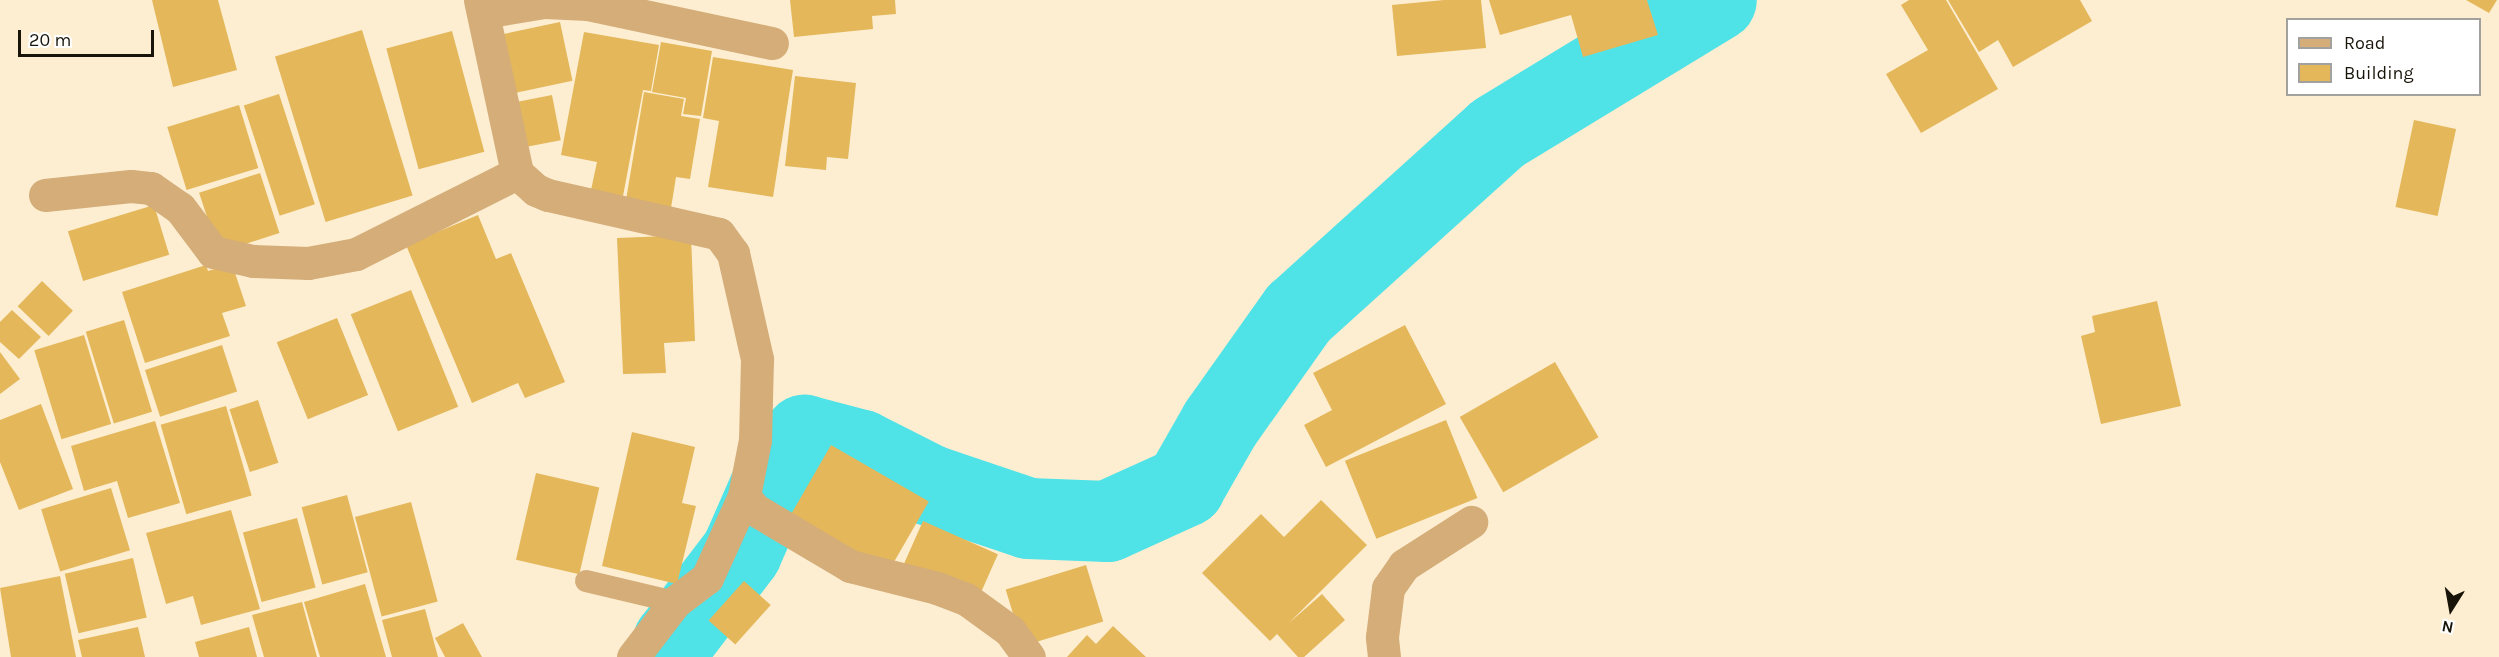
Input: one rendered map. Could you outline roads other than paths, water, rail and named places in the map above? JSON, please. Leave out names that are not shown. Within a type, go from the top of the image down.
[{"type":"street","points":[[633,657],[675,602],[707,578],[756,508],[757,359],[733,254],[719,234],[548,195],[517,173],[482,6],[544,2],[588,4],[772,43]]},
{"type":"street","points":[[45,195],[131,186],[151,188],[180,208],[213,252],[253,261],[308,263],[356,254],[517,173]]},
{"type":"street","points":[[756,508],[850,566],[937,588],[966,599],[1010,631],[1029,657]]},
{"type":"street","points":[[1384,657],[1382,638],[1388,588],[1404,565],[1471,522]]},
{"type":"lane","points":[[586,581],[675,602]]},
{"type":"waterway","points":[[668,657],[673,641],[741,552],[781,461],[804,435],[861,450],[930,485],[1028,518],[1107,521],[1184,486],[1220,423],[1298,313],[1497,133],[1716,0]]}]
